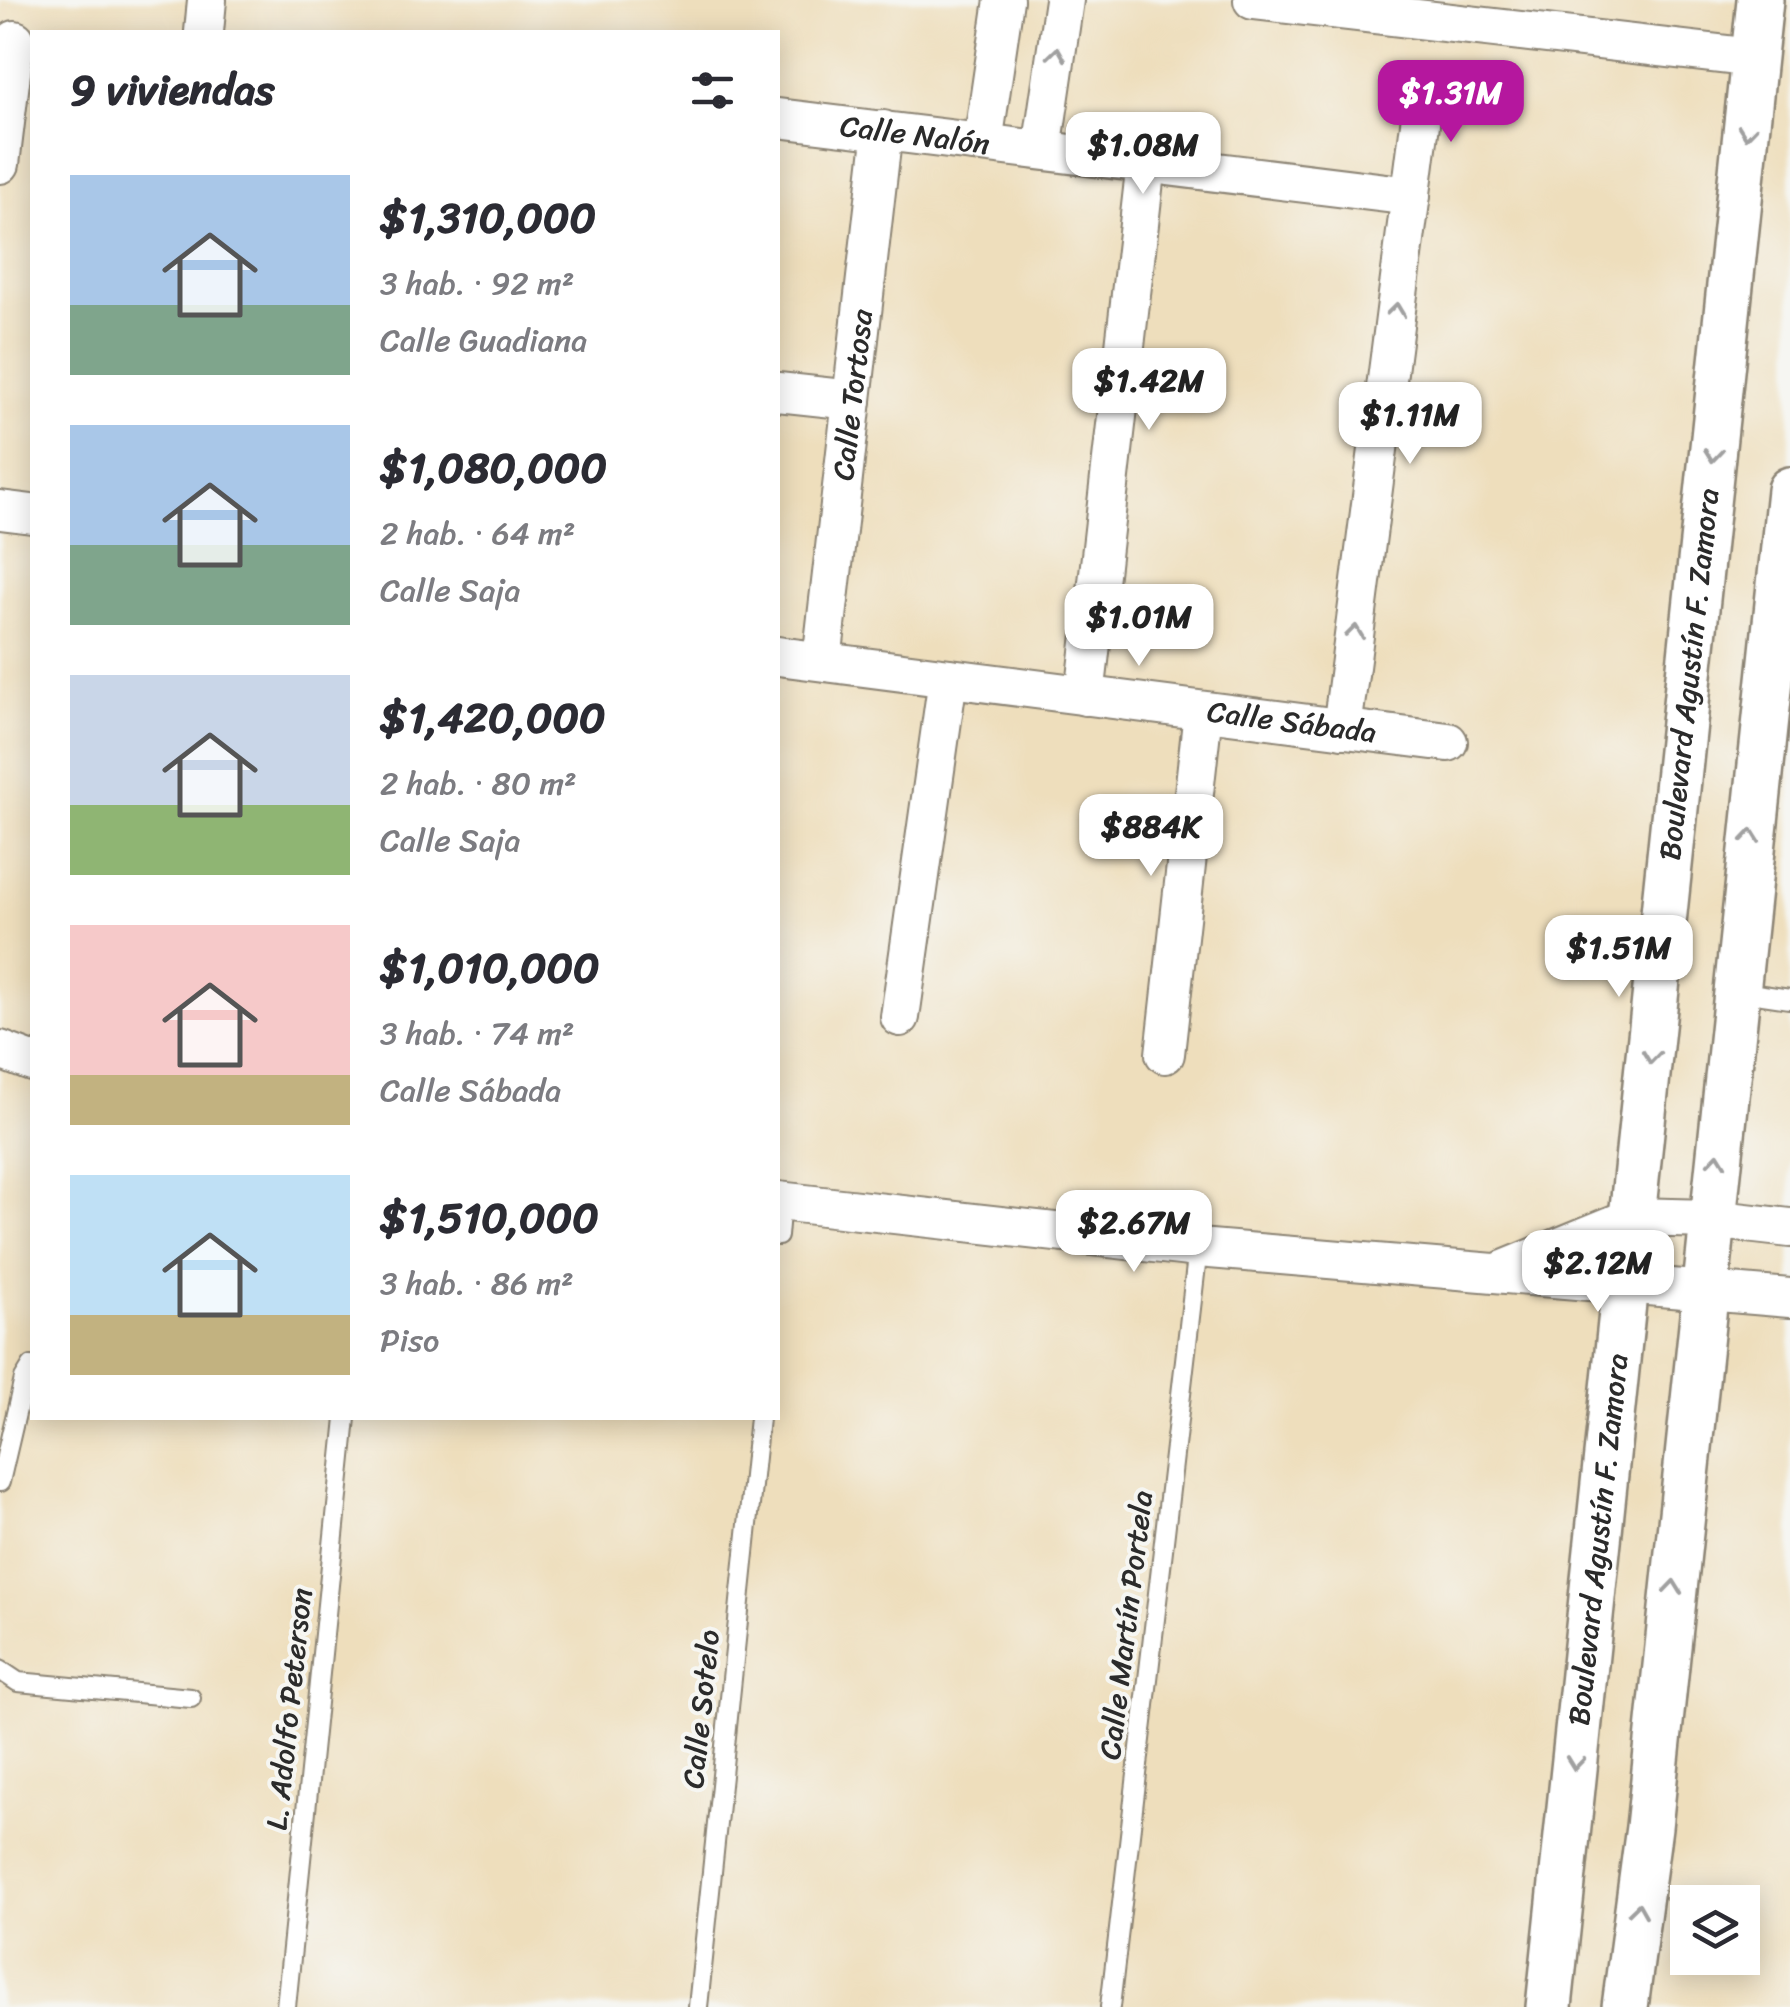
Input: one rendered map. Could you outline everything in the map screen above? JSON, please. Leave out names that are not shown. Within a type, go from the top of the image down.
[{"type":"street","points":[[204,30],[207,0]]},
{"type":"street","points":[[983,143],[1004,0]]},
{"type":"street","points":[[1042,150],[1064,0]]},
{"type":"street","points":[[1252,0],[1754,58]]},
{"type":"street","name":"Boulevard Agustín F. Zamora","points":[[1548,2007],[1760,0]]},
{"type":"street","points":[[0,163],[15,40]]},
{"type":"street","points":[[1342,729],[1425,85]]},
{"type":"street","name":"Calle Nalón","points":[[780,118],[1411,196]]},
{"type":"street","name":"Calle Tortosa","points":[[822,661],[883,130]]},
{"type":"street","points":[[1086,696],[1146,163]]},
{"type":"street","points":[[780,392],[852,400]]},
{"type":"street","points":[[1625,2007],[1649,1827],[1734,991],[1790,490]]},
{"type":"street","points":[[0,510],[30,514]]},
{"type":"street","name":"Calle Sábada","points":[[780,656],[1448,742]]},
{"type":"street","points":[[900,1017],[948,678]]},
{"type":"street","points":[[1761,740],[1790,705]]},
{"type":"street","points":[[1165,1054],[1204,712]]},
{"type":"street","points":[[0,1050],[30,1061]]},
{"type":"street","points":[[780,1213],[1790,1298]]},
{"type":"street","points":[[1496,1273],[1633,1217],[1711,1219],[1790,1228]]},
{"type":"lane","points":[[1734,991],[1790,999]]},
{"type":"lane","name":"Calle Martín Portela","points":[[1110,2007],[1198,1248]]},
{"type":"lane","points":[[0,1482],[24,1380],[30,1370]]},
{"type":"lane","name":"L. Adolfo Peterson","points":[[286,2007],[346,1420]]},
{"type":"lane","name":"Calle Sotelo","points":[[698,2007],[759,1420]]},
{"type":"lane","points":[[0,1670],[18,1682],[191,1698]]}]
